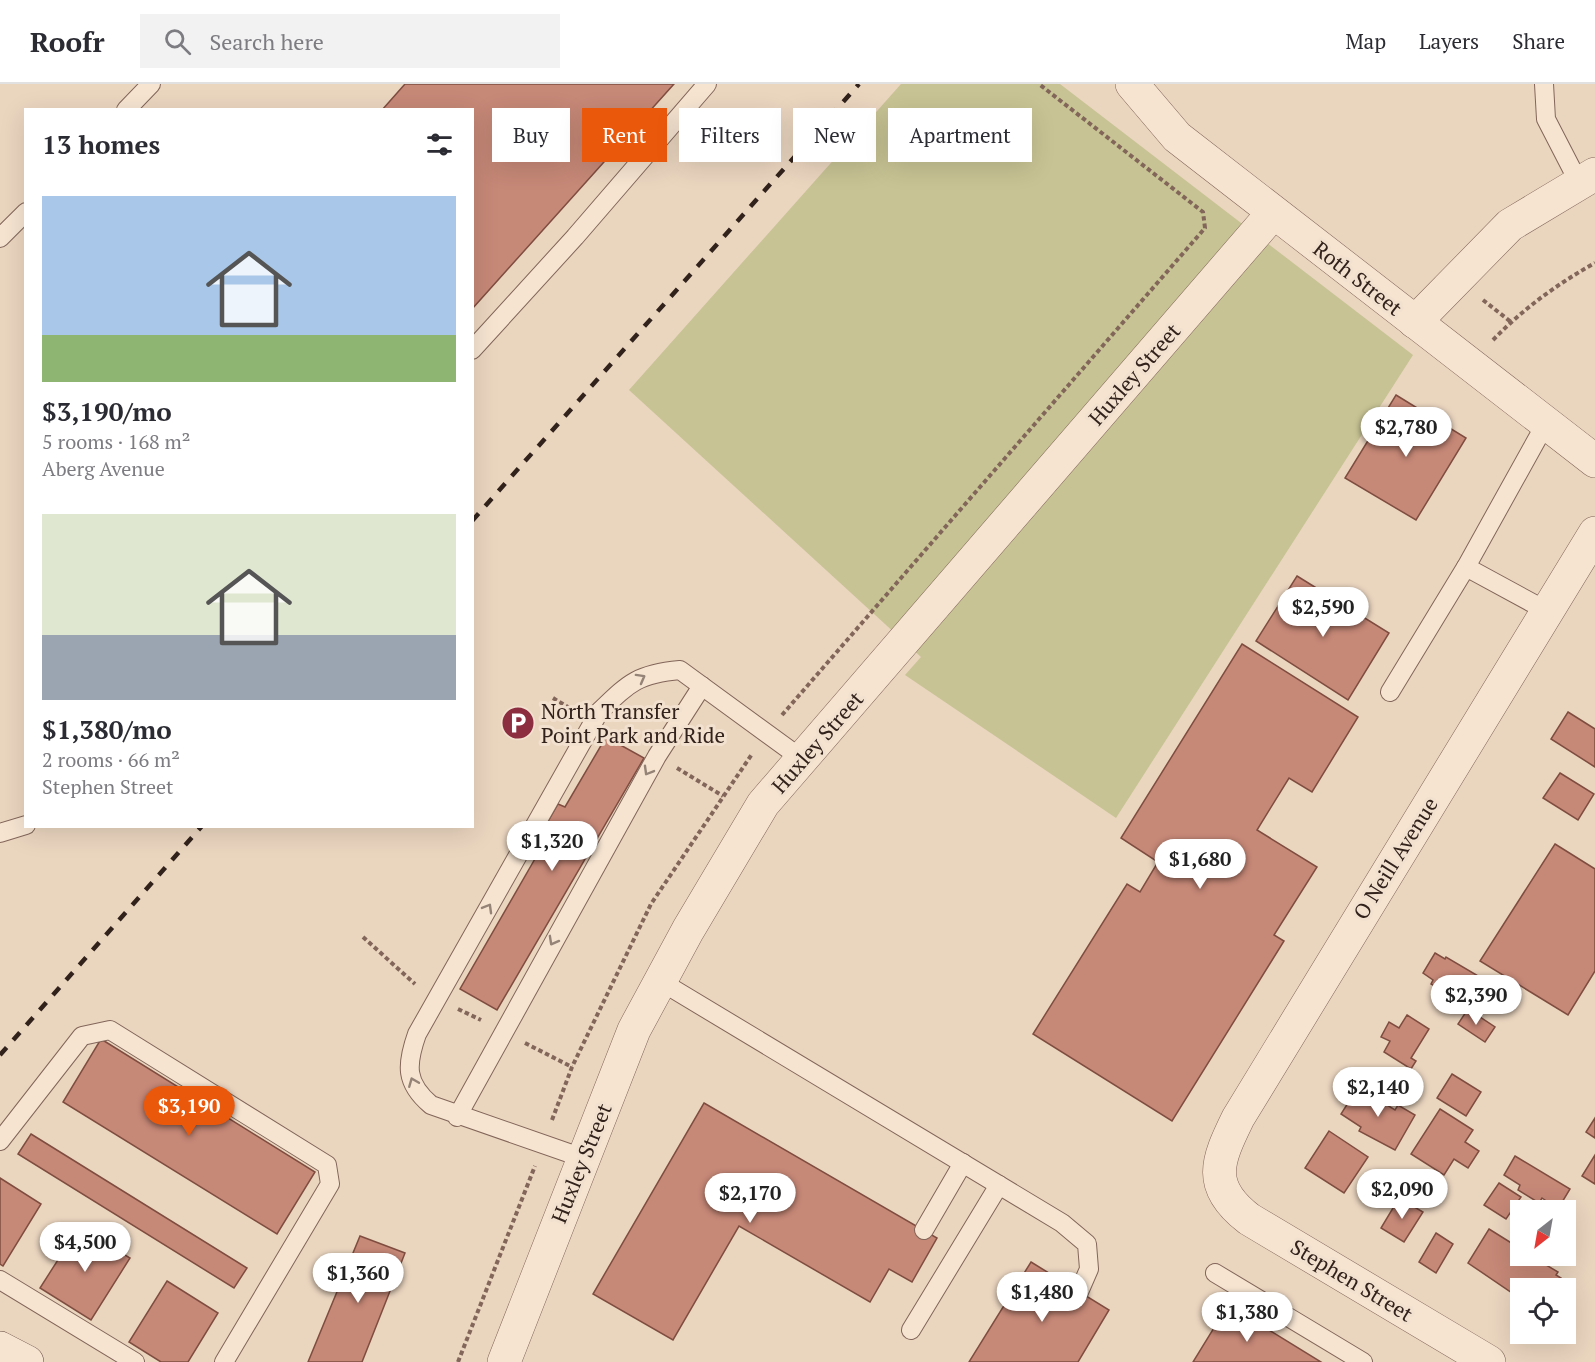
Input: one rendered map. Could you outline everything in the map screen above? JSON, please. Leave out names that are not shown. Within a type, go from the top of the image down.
[{"type":"street","name":"Roth Street","points":[[1132,84],[1177,137],[1595,461]]},
{"type":"street","points":[[1415,322],[1510,225],[1587,178]]},
{"type":"street","name":"Huxley Street","points":[[504,1362],[634,1030],[763,804],[1273,213]]},
{"type":"street","name":"O Neill Avenue","points":[[1223,1191],[1218,1171],[1227,1141],[1238,1118],[1595,533]]},
{"type":"street","name":"Stephen Street","points":[[1223,1191],[1227,1199],[1249,1219],[1489,1362]]},
{"type":"street","points":[[0,1348],[27,1362]]},
{"type":"lane","points":[[128,108],[151,84]]},
{"type":"lane","points":[[474,348],[575,237],[707,84]]},
{"type":"lane","points":[[1544,84],[1546,119],[1587,178]]},
{"type":"lane","points":[[0,238],[24,214]]},
{"type":"lane","points":[[1390,692],[1466,567],[1546,423]]},
{"type":"lane","points":[[1466,567],[1547,611]]},
{"type":"lane","points":[[583,1158],[431,1106],[418,1095],[409,1073],[417,1034],[599,712],[626,687],[651,673],[680,670],[802,759]]},
{"type":"lane","points":[[457,1116],[646,776],[702,687]]},
{"type":"lane","points":[[0,833],[24,826]]},
{"type":"lane","points":[[660,981],[1062,1223],[1087,1245],[1089,1269],[1078,1292]]},
{"type":"lane","points":[[0,1141],[82,1036],[110,1030],[327,1165],[330,1184],[224,1362]]},
{"type":"lane","points":[[924,1230],[963,1163]]},
{"type":"lane","points":[[911,1330],[999,1185]]},
{"type":"lane","points":[[1215,1273],[1363,1362]]},
{"type":"lane","points":[[0,1280],[135,1362]]},
{"type":"path","points":[[1469,364],[1517,316],[1567,278],[1595,263]]},
{"type":"shaded area","points":[[901,84],[1060,84],[1413,355],[1116,818],[905,675],[921,657],[629,390],[832,162],[876,162],[876,112]]},
{"type":"building","points":[[405,84],[674,84],[652,108],[582,108],[582,162],[604,162],[474,307],[474,108],[384,108]]},
{"type":"building","points":[[1396,395],[1466,438],[1416,520],[1345,478]]},
{"type":"building","points":[[1297,576],[1389,633],[1348,700],[1256,641]]},
{"type":"building","points":[[1242,644],[1358,717],[1312,792],[1289,778],[1257,830],[1317,867],[1274,935],[1284,941],[1172,1121],[1033,1034],[1127,884],[1140,892],[1158,862],[1121,838]]},
{"type":"building","points":[[1568,712],[1595,729],[1595,767],[1551,739]]},
{"type":"building","points":[[606,737],[644,758],[497,1010],[460,989],[536,857],[530,853],[558,804],[565,807]]},
{"type":"building","points":[[1560,773],[1594,794],[1578,820],[1543,798]]},
{"type":"building","points":[[1555,844],[1595,869],[1595,971],[1568,1015],[1480,961]]},
{"type":"building","points":[[1435,953],[1485,980],[1469,1006],[1431,984],[1433,980],[1423,973]]},
{"type":"building","points":[[1468,1009],[1495,1027],[1485,1042],[1458,1024]]},
{"type":"building","points":[[1407,1015],[1429,1029],[1411,1058],[1416,1061],[1411,1069],[1384,1052],[1390,1041],[1381,1037],[1389,1022],[1399,1028]]},
{"type":"building","points":[[101,1039],[315,1172],[277,1234],[63,1102]]},
{"type":"building","points":[[1452,1074],[1481,1092],[1466,1116],[1437,1098]]},
{"type":"building","points":[[1358,1087],[1395,1110],[1398,1105],[1415,1115],[1395,1150],[1359,1131],[1361,1127],[1341,1114]]},
{"type":"building","points":[[704,1103],[937,1238],[912,1282],[889,1269],[870,1302],[739,1226],[673,1340],[593,1294]]},
{"type":"building","points":[[1440,1109],[1473,1130],[1465,1142],[1479,1151],[1468,1168],[1454,1159],[1444,1175],[1411,1154]]},
{"type":"building","points":[[1595,1118],[1595,1138],[1586,1132]]},
{"type":"building","points":[[1329,1131],[1368,1157],[1344,1193],[1305,1168]]},
{"type":"building","points":[[31,1134],[247,1268],[234,1288],[18,1154]]},
{"type":"building","points":[[1595,1155],[1595,1184],[1582,1176]]},
{"type":"building","points":[[1515,1156],[1570,1189],[1563,1200],[1542,1198],[1534,1200],[1518,1190],[1520,1185],[1504,1175]]},
{"type":"building","points":[[0,1178],[41,1204],[3,1266],[0,1264]]},
{"type":"building","points":[[1499,1183],[1521,1197],[1519,1200],[1510,1200],[1510,1213],[1506,1219],[1484,1205]]},
{"type":"building","points":[[1399,1198],[1423,1212],[1404,1242],[1381,1228]]},
{"type":"building","points":[[79,1227],[130,1258],[91,1320],[40,1288]]},
{"type":"building","points":[[1489,1229],[1510,1242],[1510,1266],[1548,1266],[1558,1272],[1556,1275],[1561,1278],[1510,1278],[1510,1292],[1468,1263]]},
{"type":"building","points":[[1436,1233],[1453,1244],[1436,1273],[1419,1262]]},
{"type":"building","points":[[360,1236],[405,1253],[362,1362],[308,1362]]},
{"type":"building","points":[[1031,1262],[1109,1310],[1078,1362],[969,1362]]},
{"type":"building","points":[[167,1281],[218,1313],[188,1362],[161,1362],[129,1342]]},
{"type":"building","points":[[1228,1305],[1321,1362],[1193,1362]]},
{"type":"railway","points":[[474,519],[859,84]]},
{"type":"railway","points":[[0,1055],[200,828]]},
{"type":"place","name":"North Transfer Point Park and Ride","points":[[518,723]]}]
